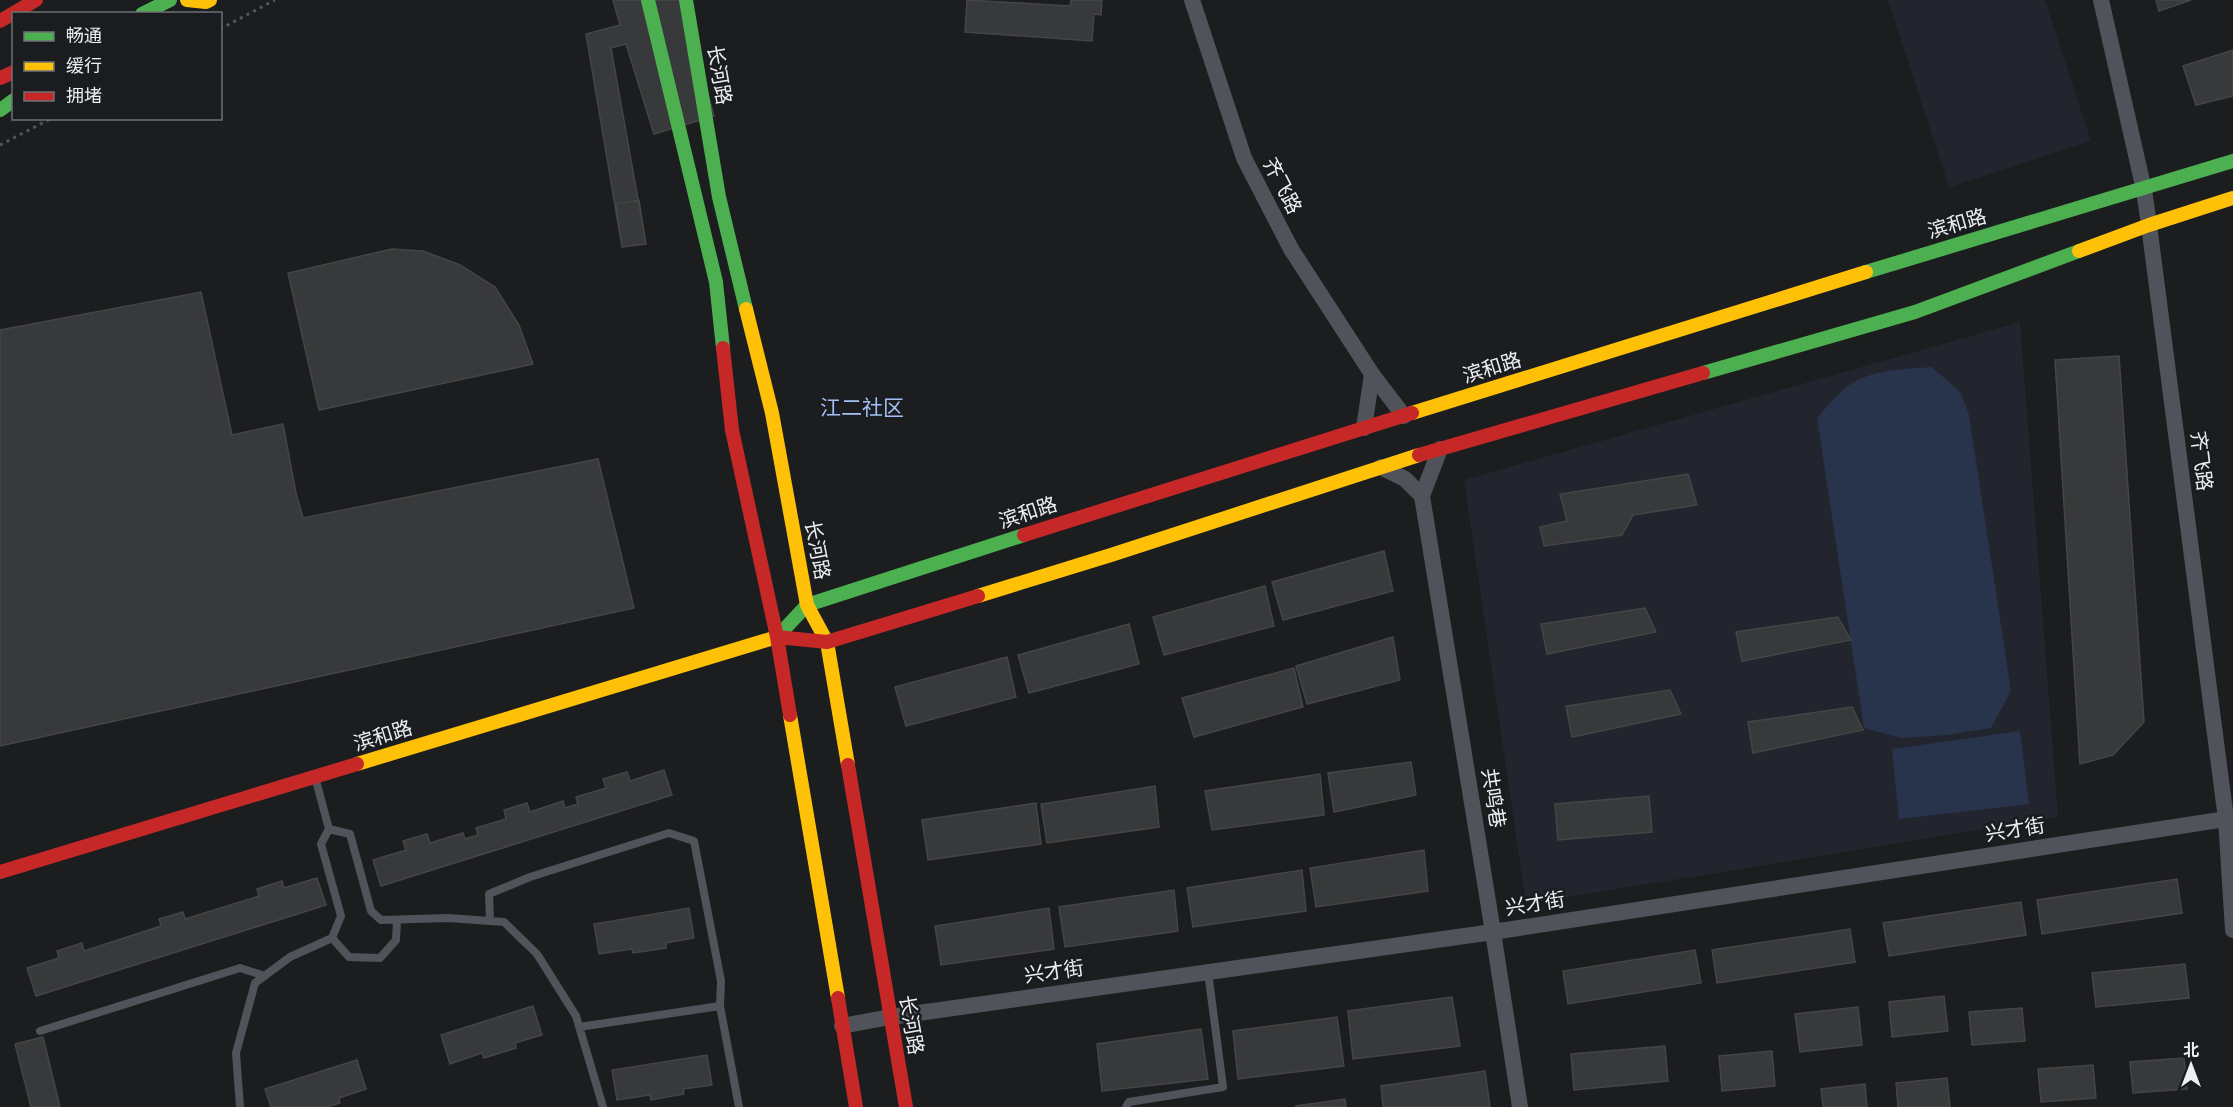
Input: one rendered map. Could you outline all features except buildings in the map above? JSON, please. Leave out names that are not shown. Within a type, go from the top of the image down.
[{"type":"main road","points":[[0,5],[13,0]]},
{"type":"main road","points":[[15,12],[36,0]]},
{"type":"main road","points":[[146,12],[170,0]]},
{"type":"main road","points":[[187,0],[206,2],[210,0]]},
{"type":"main road","points":[[648,0],[716,282],[732,430],[777,637],[856,1107]]},
{"type":"main road","name":"长河路","points":[[686,0],[719,196],[772,413],[807,605],[827,642],[906,1107]]},
{"type":"main road","name":"滨和路","points":[[777,637],[807,605],[1364,428],[2233,161]]},
{"type":"main road","name":"滨和路","points":[[0,872],[777,637],[827,642],[1111,555],[1440,449],[1915,312],[2149,225],[2233,198]]},
{"type":"street","name":"齐飞路","points":[[1192,0],[1244,158],[1291,249],[1372,374],[1404,416]]},
{"type":"street","name":"齐飞路","points":[[2101,0],[2144,190],[2149,225],[2230,818],[2233,930]]},
{"type":"street","points":[[1364,428],[1372,374]]},
{"type":"street","points":[[1381,467],[1402,477],[1422,496],[1440,449]]},
{"type":"street","name":"共鸣巷","points":[[1422,496],[1520,1107]]},
{"type":"street","name":"兴才街","points":[[842,1026],[890,1017],[1493,932],[2230,818]]},
{"type":"lane","points":[[240,1107],[236,1053],[255,983],[290,957],[332,938],[341,916],[321,844],[329,829],[315,777]]},
{"type":"lane","points":[[329,829],[350,834],[371,911],[381,920],[448,918],[504,922],[537,954],[576,1016],[603,1107]]},
{"type":"lane","points":[[490,921],[489,894],[531,877],[669,833],[694,841],[721,981],[720,1006],[739,1107]]},
{"type":"lane","points":[[332,938],[349,957],[380,958],[396,940],[397,921]]},
{"type":"lane","points":[[40,1031],[240,968],[266,976]]},
{"type":"lane","points":[[1126,1107],[1130,1102],[1223,1087],[1208,972]]},
{"type":"lane","points":[[579,1027],[720,1006]]},
{"type":"path","points":[[222,28],[275,0]]},
{"type":"path","points":[[0,145],[48,120]]},
{"type":"shaded area","points":[[1888,0],[2045,0],[2091,141],[1949,187]]},
{"type":"shaded area","points":[[2020,322],[2058,817],[1526,904],[1464,480]]},
{"type":"shaded area","points":[[1932,367],[1961,393],[1969,415],[2011,691],[1991,728],[1947,735],[1901,738],[1864,728],[1817,418],[1841,392],[1852,383],[1867,376],[1904,369]]},
{"type":"shaded area","points":[[2020,731],[2029,804],[1899,819],[1892,749]]},
{"type":"traffic: fast","points":[[146,12],[170,0]]},
{"type":"traffic: fast","points":[[648,0],[716,282],[723,348]]},
{"type":"traffic: fast","points":[[686,0],[719,197],[746,309]]},
{"type":"traffic: fast","points":[[0,110],[12,101]]},
{"type":"traffic: fast","points":[[1866,272],[2233,161]]},
{"type":"traffic: fast","points":[[1703,373],[1915,312],[2079,251]]},
{"type":"traffic: fast","points":[[777,637],[807,605],[1024,535]]},
{"type":"traffic: slow","points":[[187,0],[206,2],[210,0]]},
{"type":"traffic: slow","points":[[2079,251],[2149,225],[2233,198]]},
{"type":"traffic: slow","points":[[1412,413],[1866,272]]},
{"type":"traffic: slow","points":[[746,309],[772,413],[807,605],[827,642],[848,765]]},
{"type":"traffic: slow","points":[[978,596],[1419,455]]},
{"type":"traffic: slow","points":[[357,764],[777,637]]},
{"type":"traffic: slow","points":[[790,715],[838,998]]},
{"type":"traffic: jam","points":[[15,12],[36,0]]},
{"type":"traffic: jam","points":[[0,21],[12,14]]},
{"type":"traffic: jam","points":[[0,78],[12,73]]},
{"type":"traffic: jam","points":[[723,348],[732,430],[777,637],[790,715]]},
{"type":"traffic: jam","points":[[1419,455],[1703,373]]},
{"type":"traffic: jam","points":[[1024,535],[1412,413]]},
{"type":"traffic: jam","points":[[777,637],[827,642],[978,596]]},
{"type":"traffic: jam","points":[[0,872],[357,764]]},
{"type":"traffic: jam","points":[[848,765],[906,1107]]},
{"type":"traffic: jam","points":[[838,998],[856,1107]]},
{"type":"district","name":"江二社区","points":[[862,408]]}]
